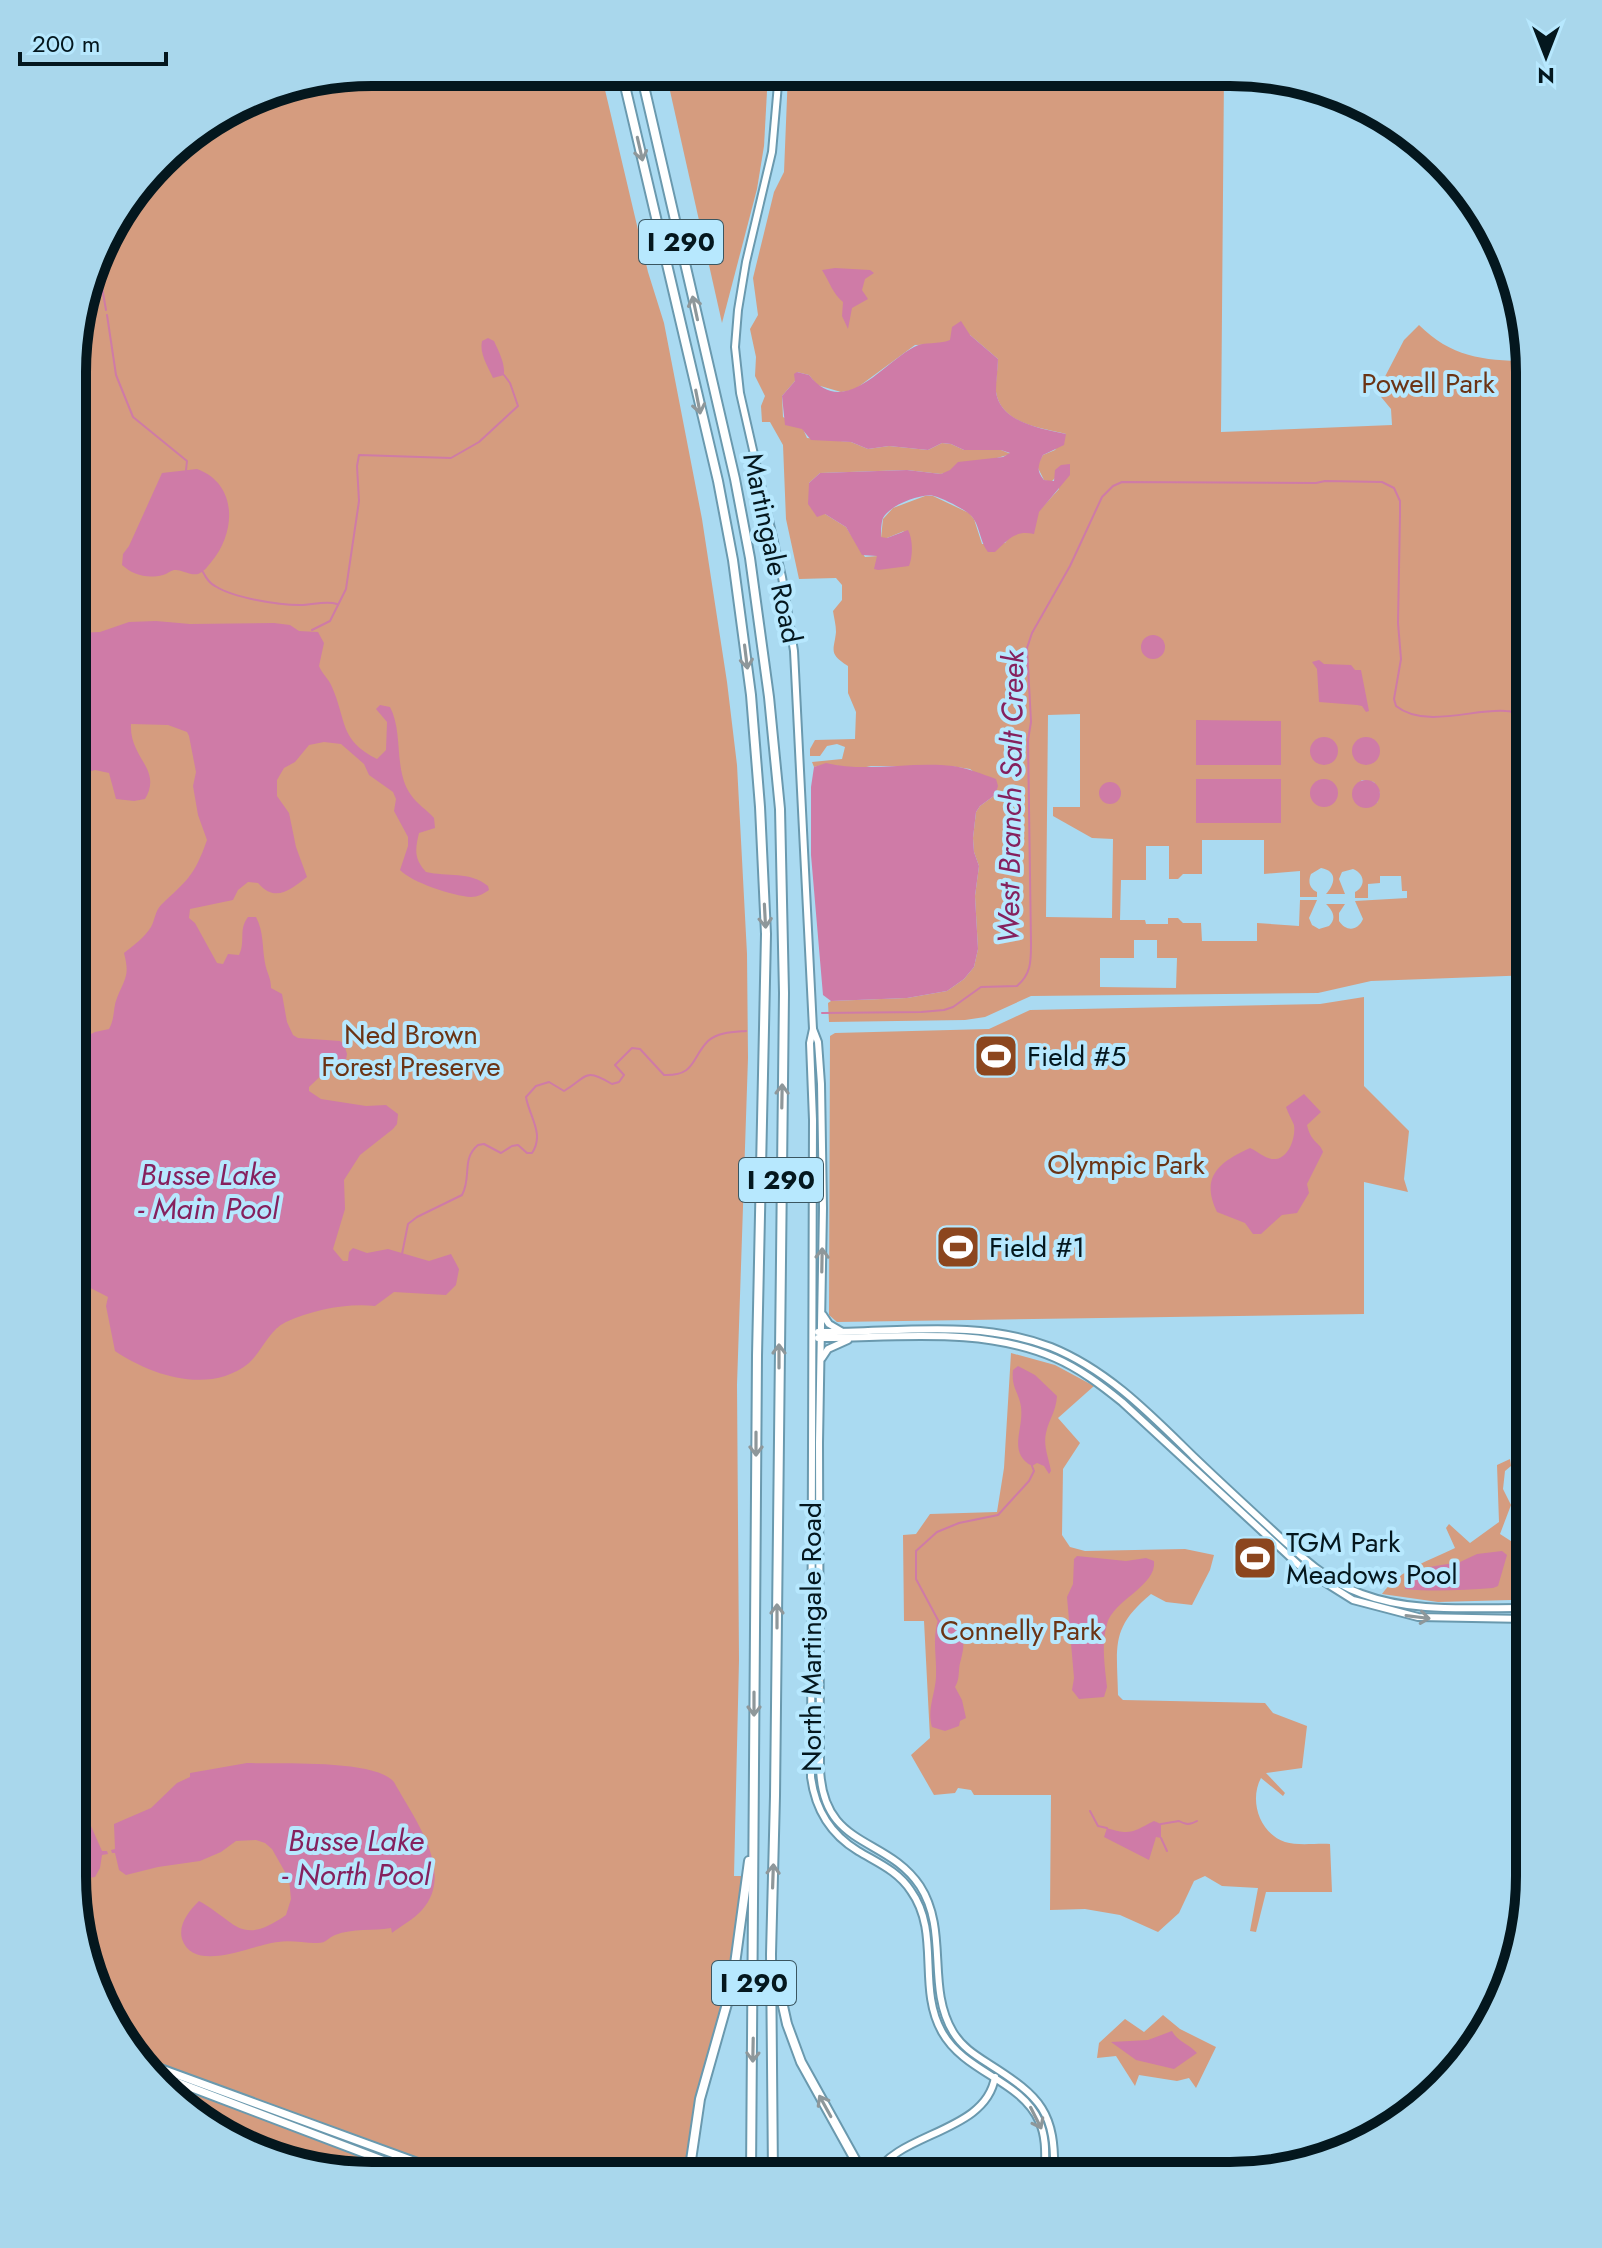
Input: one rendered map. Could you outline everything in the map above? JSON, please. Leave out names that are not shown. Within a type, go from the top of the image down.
[{"type":"highway","name":"I 290","points":[[625,87],[718,481],[738,591],[755,744],[766,934],[757,1356],[751,2162]]},
{"type":"highway","name":"I 290","points":[[644,87],[748,545],[769,697],[780,809],[784,993],[771,1954],[773,2162]]},
{"type":"highway","points":[[691,2162],[700,2099],[732,1986],[753,1832]]},
{"type":"highway","points":[[771,1954],[787,2024],[801,2062],[856,2162]]},
{"type":"main road","points":[[161,2069],[416,2162]]},
{"type":"main road","points":[[172,2080],[387,2162]]},
{"type":"street","name":"Martingale Road","points":[[778,87],[772,152],[746,262],[735,347],[740,393],[782,577],[794,651],[813,1029],[810,1043],[813,1120],[811,1335]]},
{"type":"street","name":"Martingale Road","points":[[813,1029],[818,1042],[821,1110],[820,1335]]},
{"type":"street","points":[[821,1312],[829,1324],[844,1332]]},
{"type":"street","points":[[820,1335],[957,1328],[1005,1334],[1055,1349],[1090,1367],[1129,1396],[1292,1547],[1351,1590],[1414,1607],[1516,1608]]},
{"type":"street","points":[[811,1335],[984,1339],[1026,1347],[1056,1358],[1092,1378],[1122,1402],[1292,1559],[1353,1600],[1418,1617],[1516,1619]]},
{"type":"street","name":"North Martingale Road","points":[[811,1335],[811,1768],[816,1801],[828,1824],[843,1841],[897,1874],[914,1894],[927,1924],[932,2002],[940,2029],[963,2058],[1025,2100],[1039,2121],[1045,2162]]},
{"type":"street","name":"North Martingale Road","points":[[820,1335],[822,1790],[835,1819],[847,1833],[893,1859],[918,1884],[935,1922],[941,2003],[948,2023],[965,2048],[1029,2092],[1047,2117],[1054,2143],[1054,2162]]},
{"type":"street","points":[[821,1361],[828,1349],[854,1338]]},
{"type":"street","points":[[886,2162],[974,2111],[994,2086],[999,2070]]},
{"type":"green space","name":"Powell Park","points":[[1224,86],[1221,432],[1392,425],[1391,409],[1377,392],[1404,340],[1419,325],[1443,344],[1469,355],[1515,361],[1516,976],[1371,981],[1318,993],[1031,996],[985,1017],[965,1020],[829,1022],[828,1003],[831,1001],[907,998],[947,991],[974,967],[978,949],[975,896],[979,866],[973,838],[976,812],[995,795],[996,789],[970,769],[950,766],[871,766],[857,769],[826,764],[814,767],[812,762],[842,759],[845,747],[837,744],[827,746],[820,756],[810,756],[810,749],[815,740],[855,739],[856,712],[848,693],[848,666],[837,658],[834,651],[836,632],[833,611],[842,600],[842,585],[836,578],[799,579],[786,519],[783,445],[770,422],[762,422],[761,406],[765,396],[755,376],[756,357],[750,329],[758,315],[753,278],[774,192],[784,172],[787,87]],"holes":[[[970,335],[998,359],[996,392],[999,403],[1006,411],[1034,427],[1066,434],[1055,450],[1043,455],[1037,466],[1044,480],[1051,482],[1056,477],[1059,489],[1038,512],[1034,527],[1011,535],[1005,543],[982,544],[969,513],[933,496],[925,496],[893,508],[883,519],[881,538],[904,531],[878,556],[865,557],[846,527],[825,514],[809,483],[820,473],[907,470],[941,474],[1011,454],[1001,450],[964,450],[942,443],[928,450],[889,446],[868,449],[851,442],[807,438],[803,429],[783,417],[782,396],[795,381],[797,372],[809,375],[817,385],[841,392],[854,390],[915,345],[942,344]],[[1080,714],[1080,807],[1053,807],[1053,816],[1092,838],[1113,839],[1112,918],[1046,917],[1048,715]],[[1362,780],[1374,782],[1380,793],[1377,803],[1353,798],[1353,789]],[[1202,840],[1264,840],[1264,874],[1300,871],[1300,897],[1317,897],[1310,879],[1311,874],[1321,868],[1330,872],[1333,878],[1326,894],[1345,894],[1339,879],[1342,872],[1353,869],[1363,880],[1355,892],[1355,898],[1368,898],[1368,884],[1380,883],[1380,876],[1401,876],[1402,891],[1407,891],[1407,898],[1355,901],[1363,919],[1352,929],[1339,921],[1339,913],[1345,904],[1326,904],[1333,920],[1329,926],[1319,929],[1312,925],[1309,918],[1317,900],[1300,900],[1299,926],[1257,923],[1257,941],[1202,941],[1201,923],[1183,923],[1178,918],[1168,918],[1168,924],[1120,920],[1121,880],[1146,880],[1146,846],[1169,846],[1169,879],[1178,879],[1183,874],[1202,874]],[[1134,940],[1157,940],[1157,958],[1177,958],[1176,988],[1100,987],[1100,958],[1134,958]]]},
{"type":"green space","name":"Ned Brown Forest Preserve","points":[[604,87],[648,272],[664,323],[702,519],[737,765],[747,954],[748,1058],[737,1385],[739,1660],[734,1876],[747,1876],[732,1986],[703,2090],[692,2162],[416,2162],[161,2069],[134,2035],[115,2002],[91,1932],[86,1876],[88,335],[101,280],[115,246],[134,213],[157,183],[183,157],[213,134],[246,115],[280,101],[335,88]]},
{"type":"green space","points":[[669,87],[767,87],[764,146],[757,189],[722,323]]},
{"type":"green space","name":"Olympic Park","points":[[1364,997],[1364,1086],[1409,1131],[1404,1179],[1408,1192],[1364,1182],[1364,1314],[837,1322],[829,1315],[830,1036],[835,1033],[989,1029],[1030,1010],[1320,1004]]},
{"type":"green space","name":"Connelly Park","points":[[1011,1353],[1055,1365],[1094,1386],[1058,1418],[1080,1443],[1063,1469],[1062,1535],[1070,1547],[1085,1551],[1185,1549],[1214,1555],[1192,1605],[1166,1602],[1151,1594],[1128,1617],[1117,1650],[1118,1695],[1123,1700],[1265,1703],[1273,1713],[1307,1726],[1302,1768],[1266,1773],[1285,1793],[1283,1796],[1261,1778],[1256,1806],[1263,1824],[1276,1838],[1296,1844],[1330,1844],[1332,1892],[1266,1892],[1256,1932],[1250,1931],[1258,1888],[1222,1886],[1205,1876],[1194,1881],[1179,1913],[1158,1932],[1120,1915],[1085,1909],[1050,1910],[1051,1795],[974,1795],[971,1790],[958,1788],[955,1793],[934,1795],[911,1755],[930,1738],[924,1621],[904,1621],[903,1535],[916,1534],[930,1514],[997,1512],[1004,1468]]},
{"type":"green space","points":[[1510,1459],[1511,1466],[1505,1471],[1503,1489],[1511,1505],[1500,1534],[1516,1544],[1511,1600],[1438,1602],[1382,1594],[1406,1572],[1455,1548],[1446,1528],[1449,1524],[1470,1543],[1499,1522],[1497,1465]]},
{"type":"green space","points":[[1163,2015],[1180,2029],[1216,2047],[1196,2088],[1189,2078],[1177,2081],[1139,2075],[1135,2086],[1116,2056],[1097,2058],[1099,2043],[1125,2019],[1144,2032]]},
{"type":"green space","points":[[172,2080],[387,2162],[335,2160],[280,2147],[229,2124]]},
{"type":"water","points":[[822,270],[870,270],[874,273],[865,279],[862,290],[868,299],[852,308],[848,329],[842,316],[843,302]]},
{"type":"water","points":[[961,321],[970,335],[998,359],[996,391],[1005,410],[1023,422],[1066,434],[1064,445],[1043,455],[1039,468],[1041,477],[1054,481],[1055,470],[1061,465],[1070,464],[1070,475],[1039,512],[1034,534],[1016,535],[995,552],[988,552],[975,521],[961,508],[934,496],[906,501],[886,513],[881,525],[881,537],[887,538],[908,530],[912,548],[909,566],[874,569],[877,556],[862,555],[846,527],[825,514],[817,517],[808,504],[809,483],[820,473],[907,470],[941,474],[958,462],[1003,457],[1010,453],[1001,450],[964,450],[942,443],[928,450],[889,446],[868,449],[851,442],[811,440],[802,429],[785,425],[782,396],[795,381],[794,374],[797,372],[809,375],[822,387],[836,392],[849,390],[863,384],[914,347],[950,340],[952,327]]},
{"type":"water","points":[[488,338],[494,341],[504,366],[504,375],[493,378],[482,350],[482,341]]},
{"type":"water","points":[[197,469],[220,486],[229,510],[226,536],[212,561],[198,574],[174,570],[163,575],[146,576],[126,568],[122,565],[123,554],[162,473]]},
{"type":"water","name":"Busse Lake - Main Pool","points":[[129,622],[274,623],[290,625],[299,631],[318,632],[324,643],[319,666],[332,687],[346,729],[356,745],[377,759],[386,750],[387,722],[376,709],[380,705],[390,707],[397,729],[400,763],[406,785],[413,798],[434,818],[435,828],[419,833],[416,854],[419,863],[426,872],[474,878],[488,886],[489,890],[474,897],[463,896],[405,875],[400,870],[408,837],[394,811],[396,799],[393,792],[369,775],[364,764],[341,744],[324,742],[309,745],[295,762],[284,768],[277,780],[277,796],[289,813],[296,847],[307,877],[289,890],[276,893],[258,883],[248,882],[238,890],[233,900],[190,909],[189,918],[195,923],[217,963],[223,964],[228,954],[239,955],[245,922],[248,917],[256,917],[271,988],[282,994],[287,1022],[293,1035],[344,1044],[346,1060],[326,1071],[309,1087],[309,1091],[321,1099],[366,1106],[386,1105],[398,1114],[393,1129],[360,1155],[344,1180],[345,1209],[333,1249],[343,1261],[348,1261],[353,1248],[367,1253],[388,1249],[429,1261],[451,1254],[459,1269],[456,1285],[446,1295],[394,1292],[375,1306],[330,1308],[286,1322],[275,1330],[249,1363],[234,1373],[199,1380],[163,1374],[115,1351],[106,1306],[108,1297],[86,1286],[86,1036],[109,1029],[126,977],[124,953],[145,935],[159,907],[189,877],[207,840],[198,815],[193,786],[196,772],[187,732],[168,725],[131,724],[135,746],[150,779],[145,799],[116,799],[109,773],[95,770],[86,773],[86,633],[100,632]]},
{"type":"water","points":[[1153,635],[1161,639],[1165,647],[1161,655],[1153,659],[1145,655],[1141,647],[1145,639]]},
{"type":"water","points":[[1319,660],[1324,664],[1351,665],[1355,670],[1361,670],[1369,711],[1357,705],[1319,702],[1317,669],[1312,662]]},
{"type":"water","points":[[1196,720],[1281,721],[1281,765],[1196,765]]},
{"type":"water","points":[[1324,737],[1334,741],[1338,751],[1334,761],[1324,765],[1314,761],[1310,751],[1314,741]]},
{"type":"water","points":[[1366,737],[1376,741],[1380,751],[1376,761],[1366,765],[1356,761],[1352,751],[1356,741]]},
{"type":"water","points":[[826,763],[857,767],[953,766],[996,779],[998,786],[995,795],[976,812],[973,838],[979,866],[975,896],[978,949],[974,967],[947,991],[907,998],[831,1001],[823,995],[811,855],[811,787],[814,767]]},
{"type":"water","points":[[1196,779],[1281,779],[1281,823],[1196,823]]},
{"type":"water","points":[[1324,779],[1334,783],[1338,793],[1334,803],[1324,807],[1314,803],[1310,793],[1314,783]]},
{"type":"water","points":[[1366,780],[1376,784],[1380,794],[1376,804],[1366,808],[1356,804],[1352,794],[1356,784]]},
{"type":"water","points":[[1106,782],[1114,782],[1121,793],[1114,804],[1106,804],[1099,797],[1099,789]]},
{"type":"water","points":[[1304,1094],[1321,1112],[1307,1125],[1323,1152],[1307,1184],[1309,1193],[1297,1213],[1282,1215],[1261,1234],[1253,1234],[1245,1223],[1217,1212],[1212,1200],[1212,1180],[1221,1165],[1250,1148],[1269,1158],[1278,1159],[1287,1153],[1294,1125],[1286,1107]]},
{"type":"water","points":[[1018,1366],[1035,1375],[1057,1396],[1045,1438],[1049,1474],[1044,1466],[1037,1463],[1032,1466],[1020,1454],[1021,1407],[1013,1376],[1013,1370]]},
{"type":"water","points":[[1502,1551],[1507,1555],[1498,1586],[1493,1588],[1405,1589],[1405,1584],[1429,1567],[1460,1562],[1477,1554]]},
{"type":"water","points":[[1077,1556],[1126,1561],[1146,1558],[1154,1561],[1149,1578],[1117,1608],[1107,1624],[1104,1647],[1107,1687],[1104,1697],[1079,1699],[1072,1690],[1074,1678],[1067,1597],[1073,1584],[1074,1559]]},
{"type":"water","points":[[938,1620],[959,1630],[963,1640],[955,1687],[966,1718],[960,1721],[959,1726],[945,1731],[932,1727],[931,1720]]},
{"type":"water","name":"Busse Lake - North Pool","points":[[247,1763],[348,1766],[368,1769],[394,1782],[420,1828],[433,1862],[435,1879],[431,1895],[422,1910],[392,1933],[391,1928],[349,1931],[322,1943],[278,1942],[226,1955],[199,1955],[189,1950],[182,1939],[183,1923],[199,1901],[231,1923],[248,1930],[271,1924],[286,1915],[291,1899],[289,1879],[272,1849],[256,1840],[236,1841],[200,1861],[126,1875],[119,1870],[115,1853],[111,1850],[115,1849],[114,1824],[151,1808],[177,1783],[190,1777],[190,1773]]},
{"type":"water","points":[[86,1817],[102,1851],[108,1854],[102,1855],[95,1877],[86,1878]]},
{"type":"water","points":[[1154,1821],[1161,1824],[1161,1838],[1156,1837],[1149,1860],[1104,1837],[1107,1828],[1132,1831]]},
{"type":"water","points":[[1172,2031],[1197,2053],[1174,2069],[1136,2060],[1111,2042],[1148,2040]]},
{"type":"waterway","points":[[101,280],[106,310]]},
{"type":"waterway","points":[[107,315],[116,375],[133,417],[187,461],[186,470]]},
{"type":"waterway","points":[[312,630],[330,621],[346,589],[359,501],[359,455],[451,458],[479,442],[518,406],[504,375]]},
{"type":"waterway","name":"West Branch Salt Creek","points":[[822,1013],[944,1010],[981,987],[1017,986],[1025,977],[1031,950],[1028,740],[1031,722],[1027,648],[1102,497],[1122,482],[1382,482],[1394,488],[1400,501],[1398,623],[1401,659],[1394,699],[1396,706],[1408,713],[1435,717],[1494,711],[1516,713]]},
{"type":"waterway","points":[[203,572],[213,585],[244,597],[291,605],[337,604]]},
{"type":"waterway","name":"West Branch Salt Creek","points":[[402,1254],[408,1224],[462,1195],[468,1162],[478,1145],[484,1144],[501,1153],[518,1145],[527,1153],[532,1153],[537,1132],[526,1097],[536,1086],[549,1082],[564,1091],[590,1075],[612,1084],[619,1082],[624,1075],[615,1065],[632,1048],[640,1049],[664,1075],[674,1075],[688,1069],[712,1038],[746,1031]]},
{"type":"waterway","points":[[938,1620],[916,1579],[916,1551],[937,1532],[959,1523],[998,1515],[1029,1481],[1034,1471],[1032,1466]]},
{"type":"waterway","points":[[1090,1811],[1098,1826],[1107,1828]]},
{"type":"waterway","points":[[1161,1824],[1197,1821]]},
{"type":"waterway","points":[[1161,1838],[1167,1851]]},
{"type":"place","name":"Field #5","points":[[996,1056]]},
{"type":"place","name":"Field #1","points":[[958,1247]]},
{"type":"place","name":"TGM Park Meadows Pool","points":[[1255,1558]]}]
